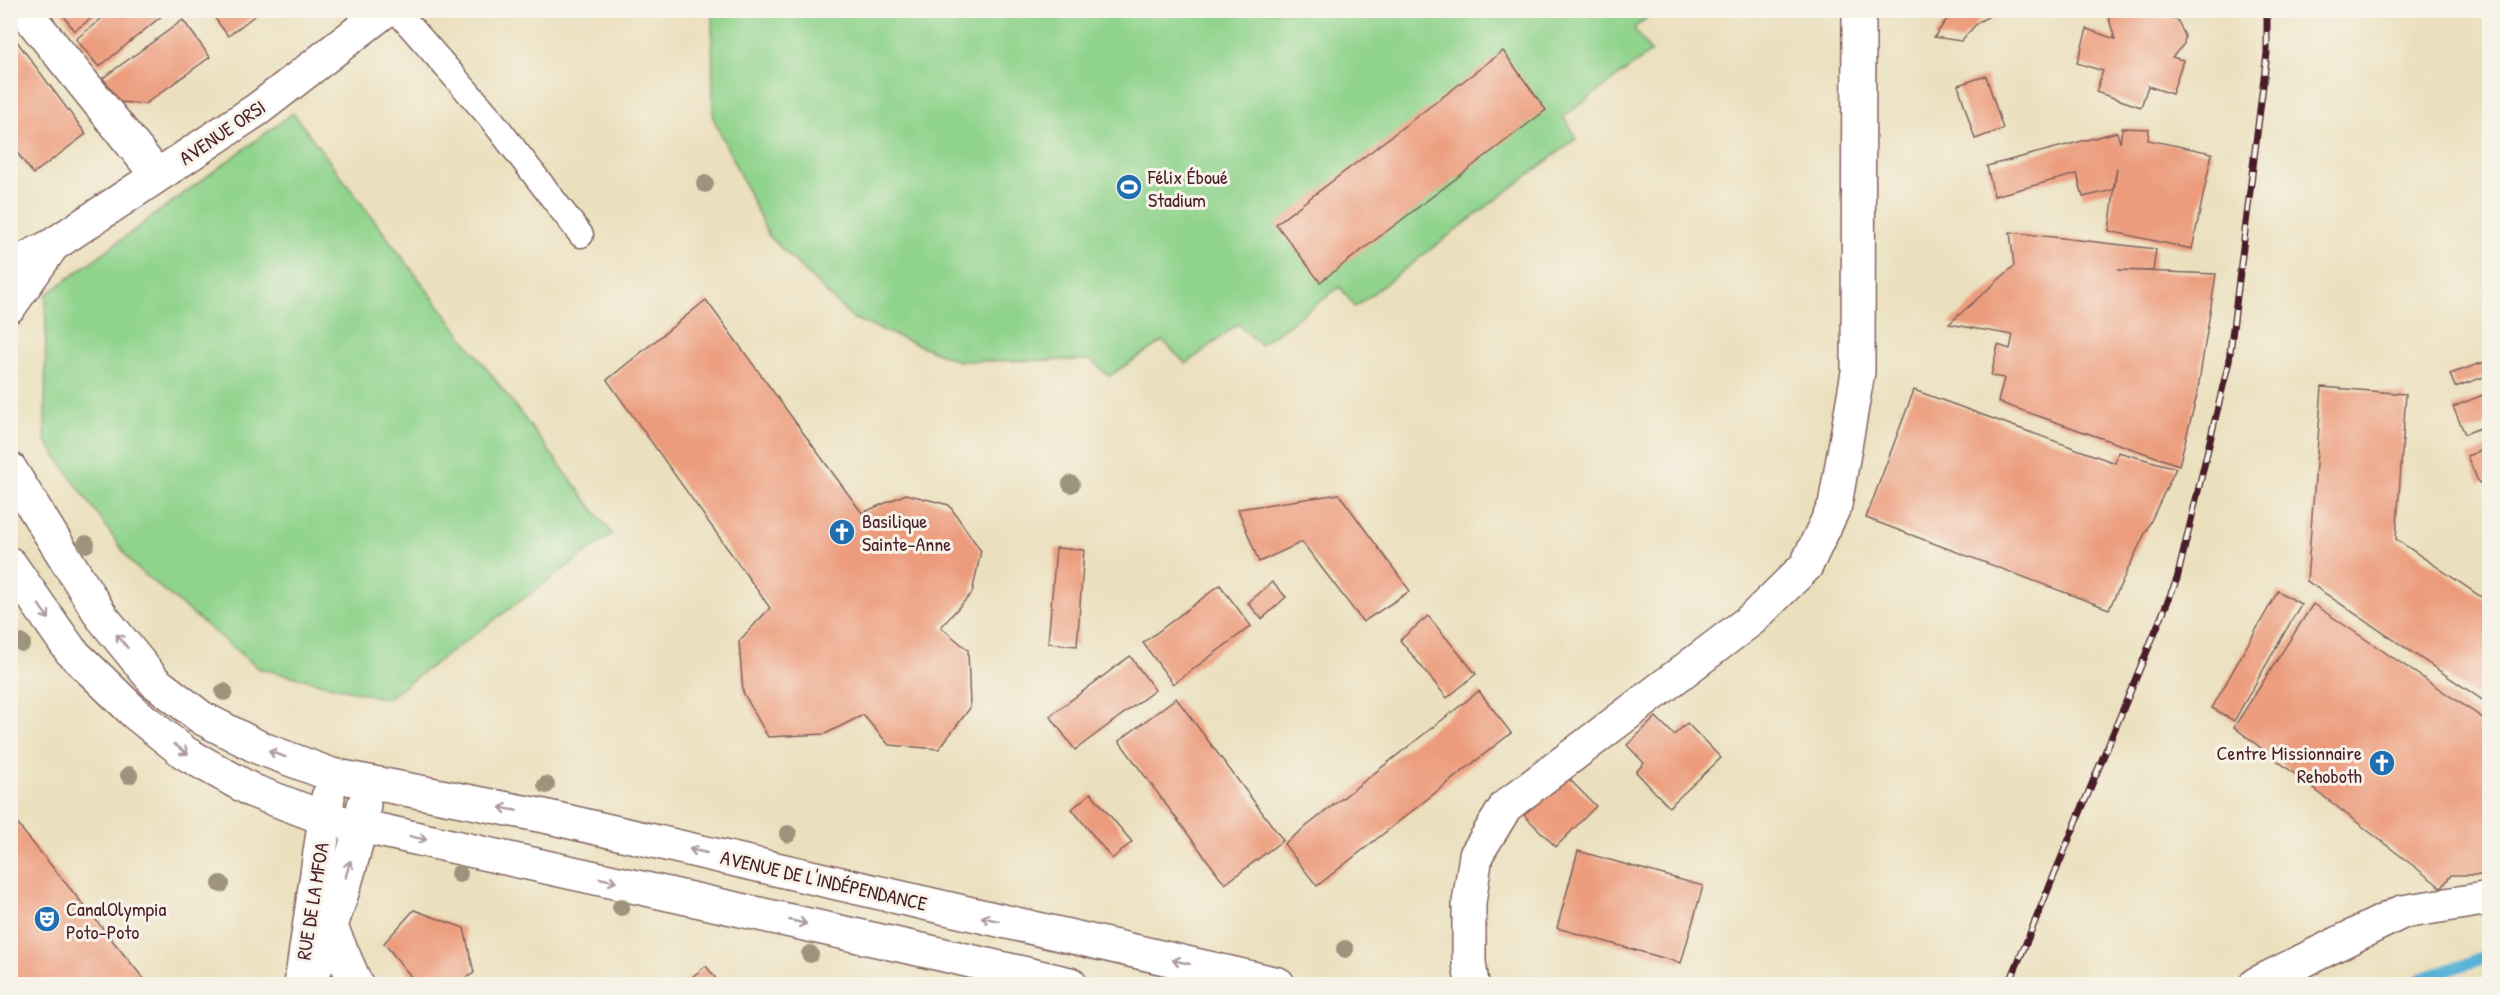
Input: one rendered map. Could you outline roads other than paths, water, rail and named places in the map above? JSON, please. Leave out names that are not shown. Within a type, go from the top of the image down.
[{"type":"main road","points":[[24,10],[157,175]]},
{"type":"main road","name":"AVENUE ORSI","points":[[53,245],[258,109],[387,10]]},
{"type":"main road","points":[[1472,984],[1469,962],[1469,903],[1476,855],[1506,806],[1752,619],[1806,566],[1835,505],[1858,372],[1859,10]]},
{"type":"main road","points":[[10,267],[53,245]]},
{"type":"main road","points":[[10,306],[53,245]]},
{"type":"main road","points":[[10,469],[102,617],[155,682],[202,718],[260,748],[332,775],[368,782]]},
{"type":"main road","points":[[10,564],[71,651],[143,720],[185,753],[252,791],[324,818],[1070,984]]},
{"type":"main road","name":"RUE DE LA MFOA","points":[[301,984],[332,775]]},
{"type":"main road","name":"RUE DE LA MFOA","points":[[310,984],[331,926],[360,826],[368,782]]},
{"type":"main road","name":"AVENUE DE L'INDÉPENDANCE","points":[[368,782],[544,816],[1278,984]]},
{"type":"main road","points":[[314,892],[356,984]]},
{"type":"main road","points":[[2256,984],[2402,912],[2490,898]]},
{"type":"lane","points":[[396,10],[488,115],[581,235]]},
{"type":"waterway","points":[[2414,984],[2420,979],[2490,956]]},
{"type":"railway","points":[[2009,984],[2177,579],[2229,361],[2267,53],[2267,10]]},
{"type":"place","name":"Félix Éboué Stadium","points":[[1129,187]]},
{"type":"place","name":"Basilique Sainte-Anne","points":[[842,532]]},
{"type":"place","name":"Centre Missionnaire Rehoboth","points":[[2382,763]]},
{"type":"place","name":"CanalOlympia Poto-Poto","points":[[47,919]]}]
